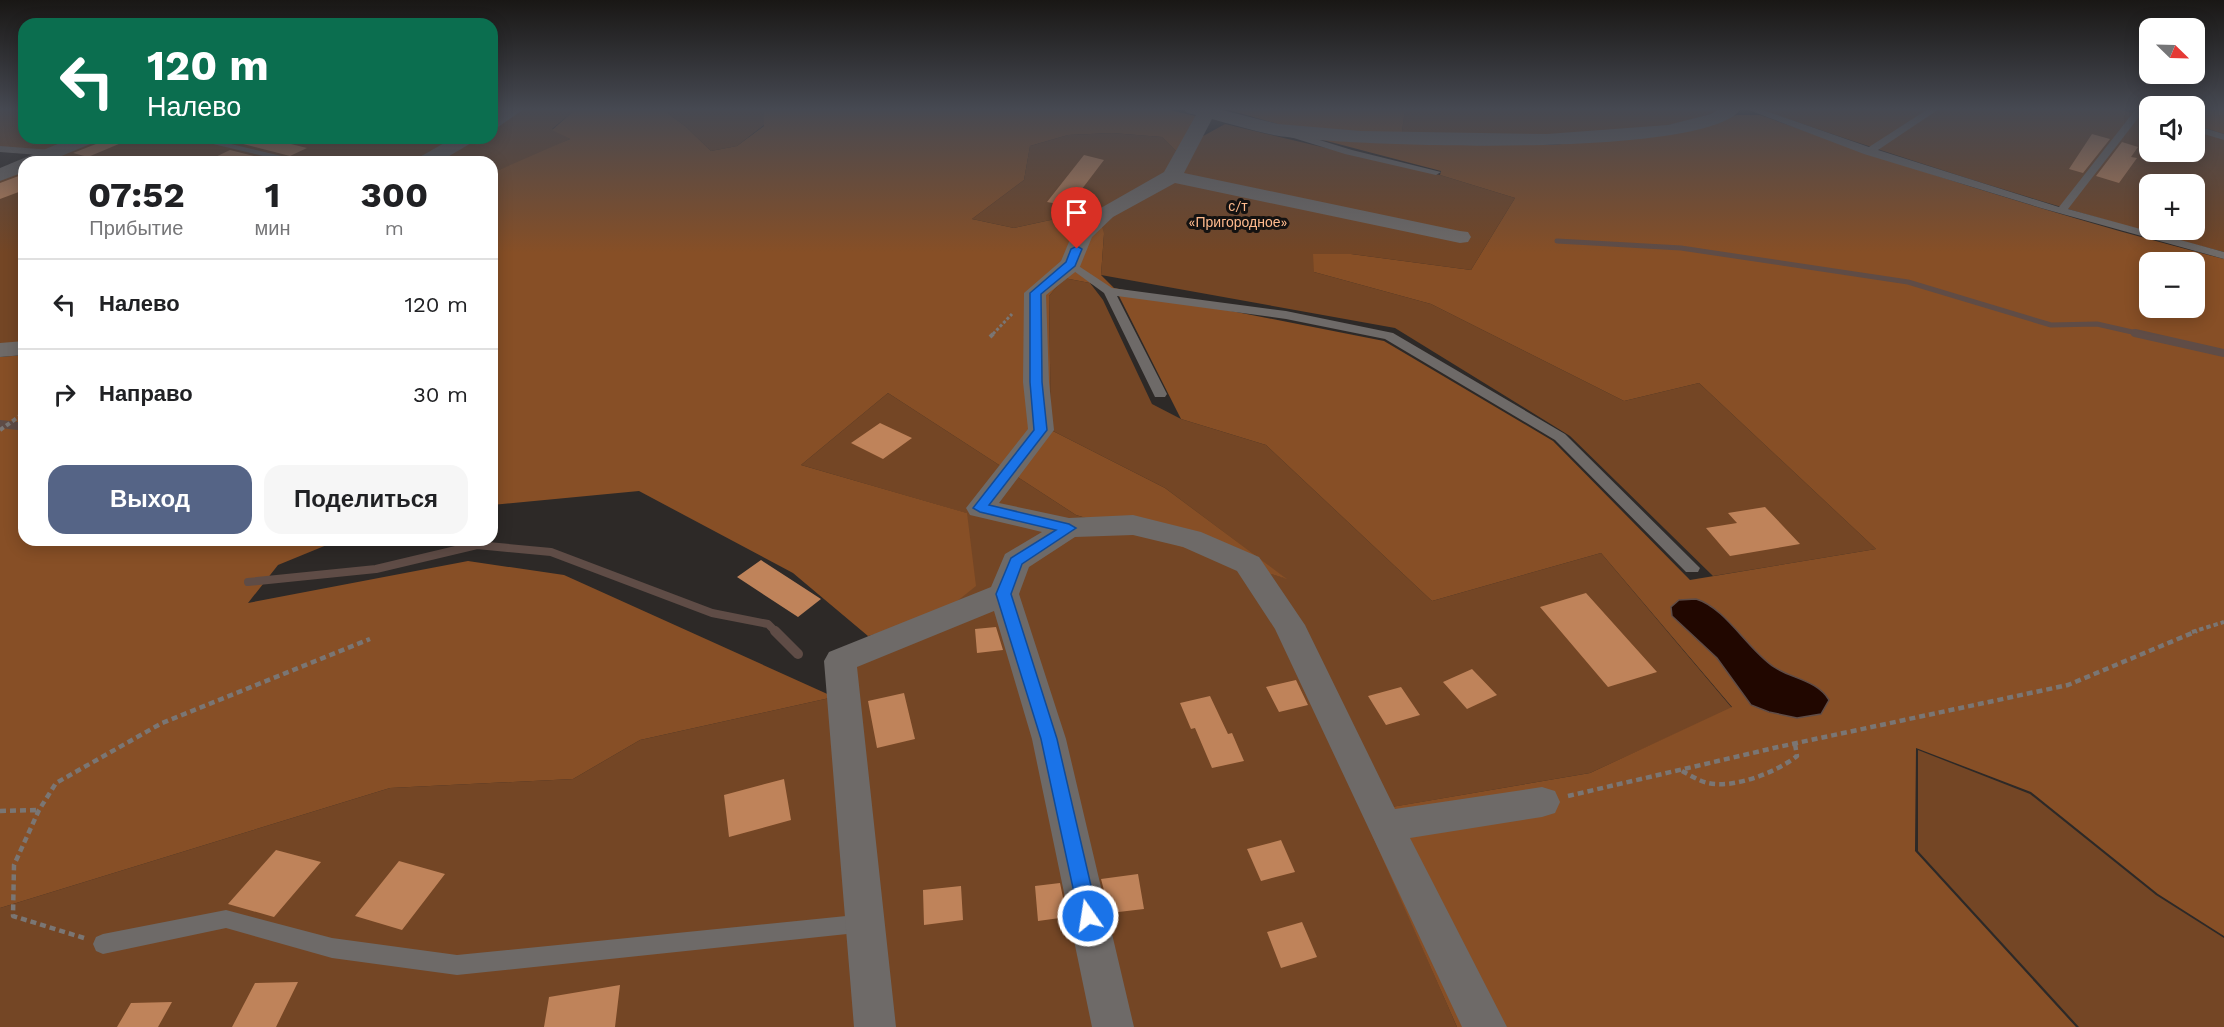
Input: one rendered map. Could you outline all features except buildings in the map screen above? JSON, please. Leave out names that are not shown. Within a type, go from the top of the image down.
[{"type":"street","points":[[1181,157],[1172,176],[1106,213],[1082,235],[1071,264],[1035,293],[1036,382],[1041,430],[980,508],[1069,528],[1133,525],[1191,539],[1248,564],[1289,625],[1384,826],[1482,1024],[1486,1027]]},
{"type":"street","points":[[0,175],[18,168]]},
{"type":"street","points":[[1172,176],[1460,237]]},
{"type":"street","points":[[0,350],[18,348]]},
{"type":"street","points":[[1069,528],[1016,561],[1004,594],[1049,739],[1113,1027]]},
{"type":"street","points":[[875,1027],[840,661],[1004,594]]},
{"type":"street","points":[[1384,826],[1542,802]]},
{"type":"lane","points":[[1370,157],[1436,172]]},
{"type":"lane","points":[[1884,157],[2224,256]]},
{"type":"lane","points":[[2062,210],[2104,157]]},
{"type":"lane","points":[[1071,264],[1108,291],[1160,394]]},
{"type":"lane","points":[[1108,291],[1286,315],[1389,336],[1560,437],[1692,568]]},
{"type":"lane","points":[[103,944],[226,919],[332,948],[457,965],[866,923]]},
{"type":"path","points":[[1,429],[18,417]]},
{"type":"path","points":[[1542,802],[2068,685],[2186,634],[2224,622]]},
{"type":"path","points":[[103,944],[13,916],[14,864],[39,810],[56,783],[162,723],[370,639]]},
{"type":"path","points":[[1681,770],[1710,785],[1771,774],[1786,766],[1797,756],[1795,744]]},
{"type":"path","points":[[0,811],[39,810]]},
{"type":"green space","points":[[498,157],[533,157],[498,171]]},
{"type":"green space","name":"с/т «Пригородное»","points":[[1028,157],[1364,157],[1440,175],[1515,198],[1471,270],[1351,254],[1314,272],[1431,304],[1624,401],[1699,383],[1876,549],[1713,576],[1570,436],[1395,328],[1101,275],[1104,234],[1055,219],[1014,228],[972,219],[1024,180]]},
{"type":"green space","points":[[1902,157],[2139,157],[2139,162],[2205,162],[2205,157],[2224,157],[2224,252],[2177,240],[2205,240],[2205,174],[2139,174],[2139,229]]},
{"type":"green space","points":[[18,172],[18,344],[0,345],[0,179]]},
{"type":"green space","points":[[1064,278],[1090,283],[1103,300],[1152,404],[1181,419],[1266,445],[1432,601],[1601,553],[1732,708],[1590,773],[1363,812],[1457,1027],[0,1027],[0,908],[390,788],[573,779],[640,740],[834,697],[868,636],[936,618],[966,513],[801,465],[888,393],[1076,515],[1285,578],[1165,488],[1051,430],[1049,296]]},
{"type":"green space","points":[[1918,750],[2030,794],[2156,895],[2224,938],[2224,1027],[2079,1027],[1918,851]]},
{"type":"shaded area","points":[[529,157],[1028,157],[1024,180],[972,219],[1014,228],[1055,219],[1102,227],[1104,234],[1101,275],[1114,288],[1384,341],[1553,441],[1690,580],[1876,549],[1699,383],[1624,401],[1431,304],[1314,272],[1313,254],[1351,254],[1471,270],[1515,198],[1440,175],[1441,171],[1387,157],[1881,157],[1990,193],[2139,236],[2139,240],[2155,240],[2198,252],[2139,252],[2139,318],[2205,318],[2205,254],[2224,259],[2224,936],[2158,894],[2031,792],[1916,748],[1915,851],[2076,1027],[1457,1027],[1362,812],[1590,773],[1732,707],[1601,553],[1432,601],[1266,445],[1181,419],[1119,296],[1090,283],[1064,278],[1049,296],[1051,430],[1165,488],[1287,579],[1076,515],[888,393],[801,465],[967,513],[976,586],[936,618],[868,636],[793,573],[639,491],[498,504],[498,170]]},
{"type":"shaded area","points":[[18,356],[18,546],[324,546],[278,565],[248,603],[468,561],[564,575],[834,697],[640,740],[573,779],[390,788],[0,908],[0,357]]},
{"type":"shaded area","points":[[1696,599],[1717,611],[1774,667],[1811,684],[1824,693],[1829,700],[1821,714],[1797,718],[1769,712],[1751,705],[1717,658],[1672,616],[1671,607],[1679,600]]},
{"type":"waterway","points":[[1557,241],[1681,248],[1908,282],[2051,325],[2097,324],[2141,334]]},
{"type":"waterway","points":[[2135,333],[2224,353]]},
{"type":"waterway","points":[[0,424],[18,426]]},
{"type":"waterway","points":[[248,582],[376,569],[473,546]]},
{"type":"waterway","points":[[488,546],[551,552],[712,613],[768,624],[798,654]]},
{"type":"route","points":[[1077,249],[1071,264],[1035,293],[1036,382],[1041,430],[980,508],[1069,528],[1016,561],[1004,594],[1049,739],[1088,916]]}]
